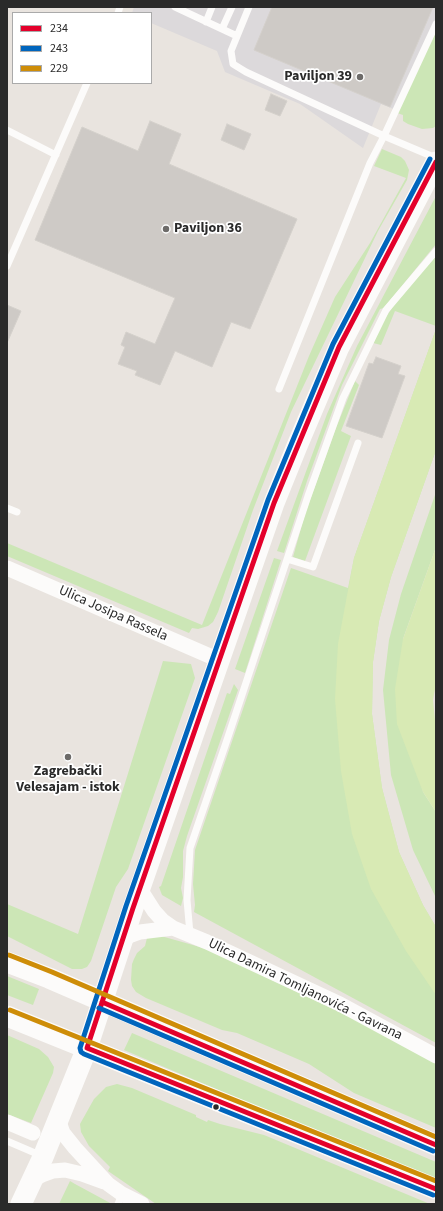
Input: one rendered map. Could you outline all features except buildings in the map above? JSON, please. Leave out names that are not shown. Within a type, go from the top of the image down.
[{"type":"street","points":[[21,1204],[43,1157],[87,1048],[121,942],[274,503],[339,347],[436,162]]},
{"type":"street","name":"Ulica Josipa Rassela","points":[[7,568],[219,660]]},
{"type":"street","name":"Ulica Damira Tomljanovića - Gavrana","points":[[140,889],[154,911],[163,921],[173,928],[190,934],[340,1004],[436,1056]]},
{"type":"street","name":"Ulica Damira Tomljanovića - Gavrana","points":[[121,942],[129,936],[140,932],[173,928]]},
{"type":"street","points":[[7,962],[436,1145]]},
{"type":"street","points":[[7,1016],[436,1189]]},
{"type":"street","points":[[58,1119],[60,1128],[75,1148],[120,1199],[142,1204]]},
{"type":"street","points":[[7,1122],[34,1133]]},
{"type":"street","points":[[32,1180],[53,1171],[65,1170],[82,1174],[108,1184]]},
{"type":"lane","points":[[175,7],[237,36]]},
{"type":"lane","points":[[206,22],[212,7]]},
{"type":"lane","points":[[222,29],[232,7]]},
{"type":"lane","points":[[249,7],[231,51],[233,64],[246,72],[384,136],[436,158]]},
{"type":"lane","points":[[279,389],[370,163],[436,24]]},
{"type":"lane","points":[[7,266],[87,84]]},
{"type":"lane","points":[[7,130],[56,154]]},
{"type":"lane","points":[[190,934],[187,900],[190,848],[308,496],[346,391],[386,310],[436,251]]},
{"type":"lane","points":[[287,559],[312,567],[358,443]]},
{"type":"lane","points":[[7,508],[17,512]]},
{"type":"lane","points":[[7,1142],[43,1157]]},
{"type":"shaded area","points":[[134,7],[436,7],[436,120],[396,110],[381,104],[363,148],[300,104],[225,72],[217,51],[152,23],[152,12],[132,12]]},
{"type":"green space","points":[[436,18],[436,126],[433,128],[422,129],[403,121],[403,115],[397,113]]},
{"type":"green space","points":[[382,149],[401,157],[405,161],[409,170],[407,180],[378,231],[291,412],[253,510],[218,612],[213,622],[208,626],[198,629],[192,628],[189,633],[7,556],[7,543],[202,625],[309,356],[335,297],[370,243],[406,178],[374,166]]},
{"type":"green space","points":[[436,196],[436,244],[384,308],[380,309],[342,385],[307,481],[284,553],[277,551],[327,414],[357,346]]},
{"type":"green space","points":[[436,255],[436,326],[395,311],[381,345],[373,343],[383,321],[399,298]]},
{"type":"green space","points":[[436,329],[436,450],[391,577],[379,621],[373,662],[372,714],[382,788],[399,852],[423,905],[436,927],[436,1043],[194,912],[195,905],[193,884],[195,850],[291,568],[348,588],[354,558]]},
{"type":"green space","points":[[436,329],[436,450],[391,577],[379,621],[373,662],[372,714],[382,788],[399,852],[423,905],[436,927],[436,995],[406,951],[371,889],[352,834],[341,771],[335,699],[338,644],[354,558]]},
{"type":"green space","points":[[355,381],[359,385],[341,431],[351,436],[305,561],[293,557],[305,514],[336,428]]},
{"type":"green space","points":[[436,492],[436,547],[403,639],[423,792],[436,812],[436,898],[413,850],[391,775],[383,690],[389,640],[401,594]]},
{"type":"green space","points":[[436,547],[436,684],[433,700],[436,730],[436,812],[423,792],[397,724],[395,689],[403,639]]},
{"type":"green space","points":[[274,558],[281,560],[245,673],[235,669]]},
{"type":"green space","points":[[163,661],[191,664],[195,678],[128,869],[116,887],[91,961],[87,967],[82,969],[72,969],[7,936],[7,904],[78,934]]},
{"type":"green space","points":[[234,684],[238,690],[183,851],[183,877],[181,888],[183,898],[181,906],[162,895],[159,887],[161,886],[227,693],[230,694]]},
{"type":"green space","points":[[161,936],[207,949],[356,1020],[436,1063],[436,1128],[354,1093],[309,1064],[237,1033],[222,1030],[146,998],[136,992],[132,986],[131,980],[132,964],[134,959],[137,953],[145,946],[147,938]]},
{"type":"green space","points":[[7,976],[39,989],[33,1005],[7,995]]},
{"type":"green space","points":[[132,1033],[436,1162],[436,1182],[124,1050]]},
{"type":"green space","points":[[7,1035],[39,1049],[48,1057],[54,1067],[53,1073],[31,1123],[7,1114]]},
{"type":"green space","points":[[117,1084],[132,1088],[196,1115],[196,1117],[207,1122],[208,1120],[264,1135],[430,1204],[156,1204],[108,1171],[110,1167],[89,1146],[81,1132],[80,1124],[94,1099],[106,1087]]},
{"type":"green space","points":[[70,1181],[75,1184],[112,1204],[59,1204]]},
{"type":"transit line","name":"243","points":[[430,159],[333,344],[268,500],[126,906],[80,1048],[81,1052],[84,1054],[433,1195]]},
{"type":"transit line","name":"234","points":[[436,162],[339,347],[274,503],[133,908],[87,1048],[436,1189]]},
{"type":"transit line","name":"229","points":[[9,955],[52,972],[436,1137]]},
{"type":"transit line","name":"234","points":[[102,1002],[436,1145]]},
{"type":"transit line","name":"243","points":[[99,1008],[433,1151]]},
{"type":"transit line","name":"229","points":[[10,1010],[436,1181]]},
{"type":"place","name":"Paviljon 39","points":[[360,77]]},
{"type":"place","name":"Paviljon 36","points":[[166,229]]},
{"type":"place","name":"Zagrebački Velesajam - istok","points":[[68,757]]}]
